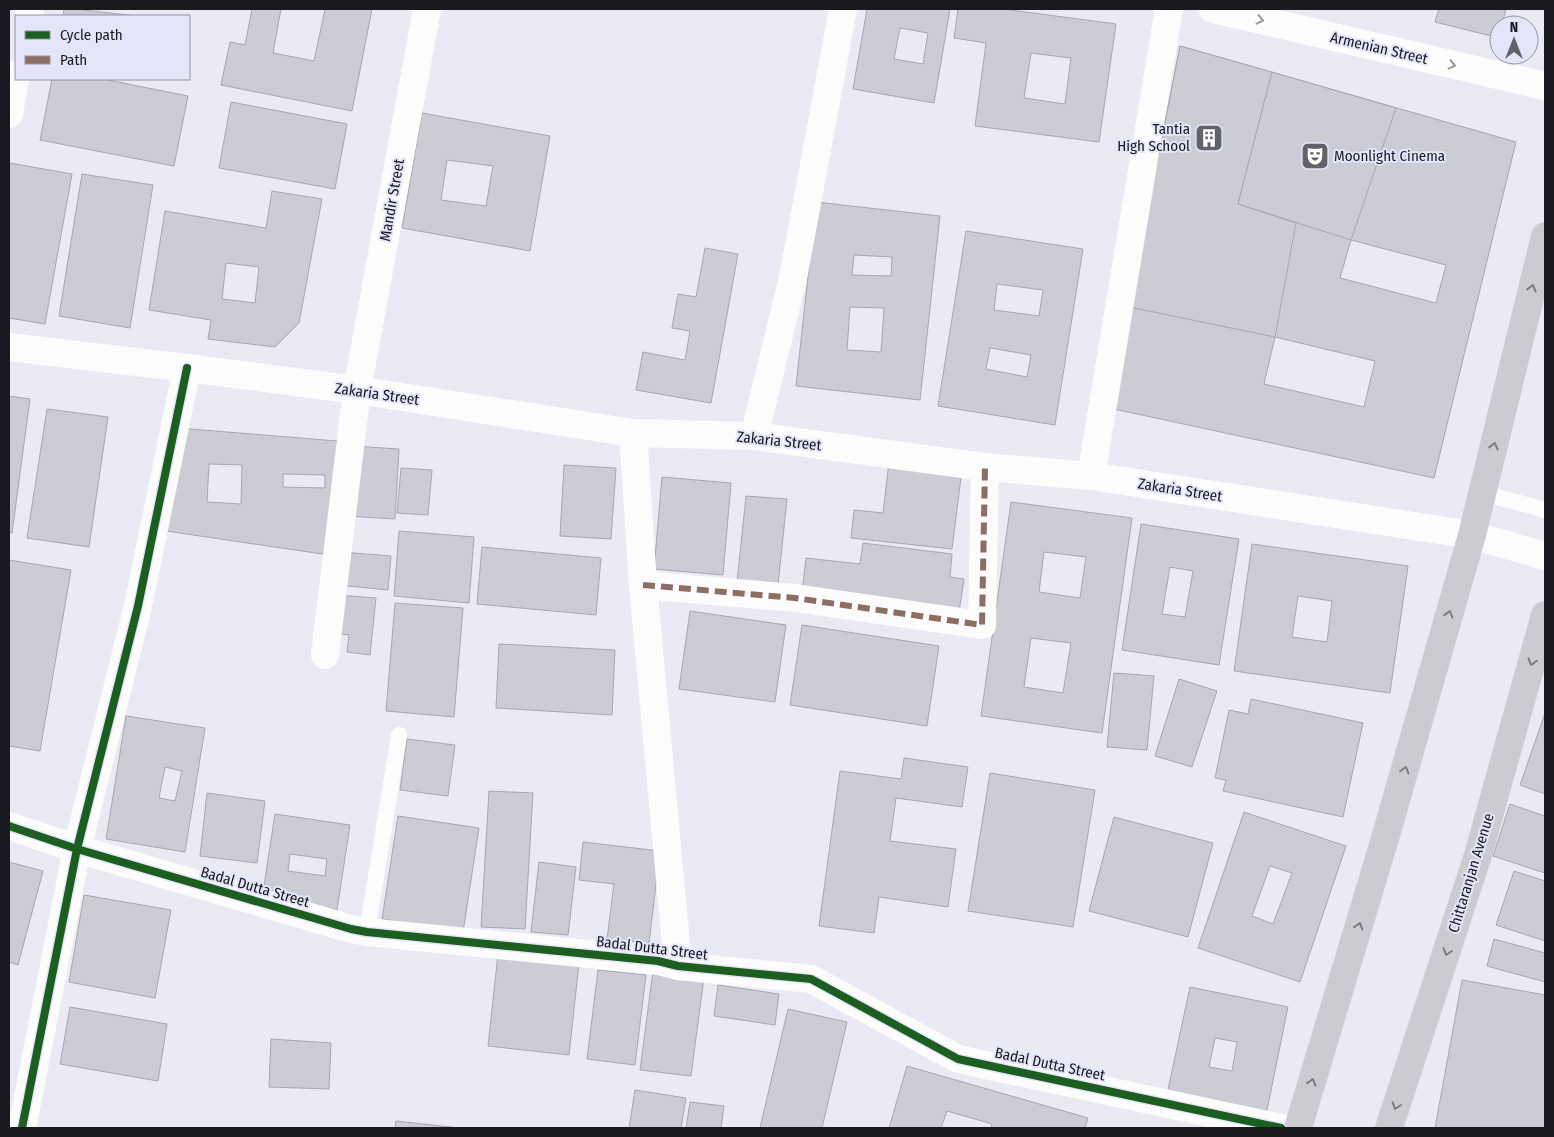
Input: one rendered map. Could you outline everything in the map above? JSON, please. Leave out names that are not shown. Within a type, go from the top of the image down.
[{"type":"main road","points":[[1298,1128],[1383,844],[1472,535],[1545,236]]},
{"type":"main road","name":"Chittaranjan Avenue","points":[[1389,1128],[1478,856],[1545,615]]},
{"type":"street","name":"Mandir Street","points":[[324,656],[357,390],[427,9]]},
{"type":"street","points":[[754,436],[793,278],[843,9]]},
{"type":"street","points":[[1091,476],[1169,9]]},
{"type":"street","name":"Armenian Street","points":[[1213,9],[1545,86]]},
{"type":"street","points":[[9,114],[15,80]]},
{"type":"street","name":"Zakaria Street","points":[[9,346],[357,390],[633,433],[754,436],[985,467],[1091,476],[1472,535],[1545,556]]},
{"type":"street","points":[[22,1128],[77,849],[138,606],[187,368]]},
{"type":"street","points":[[633,433],[643,585],[678,966]]},
{"type":"street","points":[[643,585],[795,598],[982,625],[985,467]]},
{"type":"street","name":"Badal Dutta Street","points":[[9,826],[77,849],[367,932],[658,961],[678,966],[811,979],[958,1058],[1281,1128]]},
{"type":"lane","points":[[1482,493],[1545,510]]},
{"type":"lane","points":[[367,932],[399,736]]},
{"type":"building","points":[[64,9],[74,9],[128,15],[63,15]]},
{"type":"building","points":[[252,9],[281,9],[273,53],[314,61],[325,9],[372,9],[352,111],[221,85],[230,42],[245,45]]},
{"type":"building","points":[[867,9],[950,9],[934,103],[853,89]],"holes":[[[900,28],[928,33],[923,64],[894,59]]]},
{"type":"building","points":[[958,9],[1003,9],[1116,24],[1099,142],[975,126],[986,43],[954,38]],"holes":[[[1031,53],[1071,58],[1065,104],[1024,98]]]},
{"type":"building","points":[[1439,9],[1506,9],[1504,15],[1489,15],[1489,36],[1435,22]]},
{"type":"building","points":[[1180,46],[1516,142],[1434,478],[1109,408]],"holes":[[[1351,240],[1446,265],[1436,303],[1340,278]],[[1275,337],[1375,361],[1364,407],[1264,384]]]},
{"type":"building","name":"Tantia High School","points":[[1180,46],[1272,72],[1238,204],[1296,223],[1275,337],[1129,307]]},
{"type":"building","name":"Moonlight Cinema","points":[[1272,72],[1396,108],[1351,240],[1238,204]]},
{"type":"building","points":[[52,80],[108,80],[188,96],[174,166],[40,140]]},
{"type":"building","points":[[231,102],[347,124],[335,189],[219,168]]},
{"type":"building","points":[[422,113],[550,136],[530,251],[402,228]],"holes":[[[447,160],[493,166],[486,206],[441,200]]]},
{"type":"building","points":[[10,163],[72,174],[45,324],[9,318]]},
{"type":"building","points":[[82,174],[153,185],[130,328],[59,316]]},
{"type":"building","points":[[272,191],[322,199],[299,323],[275,347],[208,339],[211,320],[149,310],[165,211],[266,228]],"holes":[[[226,263],[259,267],[255,303],[222,299]]]},
{"type":"building","points":[[816,202],[940,216],[920,400],[796,386]],"holes":[[[854,255],[892,257],[891,276],[852,275]],[[850,307],[884,308],[881,352],[847,350]]]},
{"type":"building","points":[[966,231],[1083,249],[1055,425],[938,406]],"holes":[[[997,284],[1043,290],[1039,316],[994,310]],[[990,348],[1031,355],[1027,377],[986,369]]]},
{"type":"building","points":[[705,248],[738,254],[711,403],[636,390],[643,352],[685,360],[690,331],[672,328],[678,294],[696,297]]},
{"type":"building","points":[[9,396],[30,399],[12,533],[9,533]]},
{"type":"building","points":[[47,409],[108,417],[89,547],[27,538]]},
{"type":"building","points":[[178,428],[337,441],[329,555],[166,531]],"holes":[[[209,464],[242,465],[241,504],[207,502]],[[283,474],[325,475],[325,488],[283,487]]]},
{"type":"building","points":[[354,446],[399,449],[395,519],[346,516]]},
{"type":"building","points":[[889,462],[962,470],[952,549],[851,538],[854,510],[883,513]]},
{"type":"building","points":[[564,465],[616,468],[611,539],[560,536]]},
{"type":"building","points":[[401,468],[432,470],[428,515],[397,513]]},
{"type":"building","points":[[662,477],[731,483],[723,575],[654,569]]},
{"type":"building","points":[[746,496],[787,499],[778,585],[737,582]]},
{"type":"building","points":[[1011,502],[1132,518],[1102,733],[981,716]],"holes":[[[1044,552],[1086,557],[1080,598],[1039,592]],[[1031,638],[1071,643],[1063,693],[1024,687]]]},
{"type":"building","points":[[1141,524],[1239,539],[1219,665],[1122,650]],"holes":[[[1170,567],[1193,571],[1185,617],[1162,614]]]},
{"type":"building","points":[[399,531],[474,537],[469,603],[394,596]]},
{"type":"building","points":[[863,543],[952,554],[950,577],[964,579],[959,612],[802,592],[806,558],[860,564]]},
{"type":"building","points":[[1252,544],[1408,566],[1390,693],[1234,671]],"holes":[[[1298,596],[1332,601],[1327,642],[1292,637]]]},
{"type":"building","points":[[482,547],[601,558],[596,615],[477,604]]},
{"type":"building","points":[[341,552],[391,556],[388,590],[338,585]]},
{"type":"building","points":[[9,560],[71,570],[40,751],[9,746]]},
{"type":"building","points":[[338,595],[376,598],[370,655],[347,652],[349,635],[334,633]]},
{"type":"building","points":[[395,603],[463,608],[454,717],[386,711]]},
{"type":"building","points":[[690,611],[786,625],[775,702],[679,689]]},
{"type":"building","points":[[802,625],[939,646],[927,726],[790,705]]},
{"type":"building","points":[[499,644],[615,650],[612,715],[496,708]]},
{"type":"building","points":[[1114,673],[1154,676],[1147,750],[1107,747]]},
{"type":"building","points":[[1179,679],[1217,691],[1192,767],[1155,756]]},
{"type":"building","points":[[1251,699],[1363,723],[1343,817],[1223,791],[1226,780],[1215,778],[1229,710],[1248,714]]},
{"type":"building","points":[[1545,713],[1545,794],[1520,785]]},
{"type":"building","points":[[126,716],[205,728],[185,852],[106,839]],"holes":[[[165,767],[182,771],[175,801],[159,798]]]},
{"type":"building","points":[[407,739],[455,745],[448,796],[400,790]]},
{"type":"building","points":[[904,758],[968,767],[962,807],[896,798],[890,841],[956,849],[948,907],[879,897],[874,933],[819,926],[840,771],[901,779]]},
{"type":"building","points":[[990,773],[1095,790],[1073,927],[968,911]]},
{"type":"building","points":[[489,791],[533,793],[525,929],[481,927]]},
{"type":"building","points":[[207,793],[265,801],[257,863],[200,856]]},
{"type":"building","points":[[1510,804],[1545,816],[1545,873],[1493,856]]},
{"type":"building","points":[[1244,812],[1346,846],[1300,982],[1198,948]],"holes":[[[1270,866],[1292,873],[1273,924],[1252,916]]]},
{"type":"building","points":[[275,814],[350,825],[337,910],[262,899]],"holes":[[[290,854],[327,859],[325,876],[288,871]]]},
{"type":"building","points":[[398,816],[479,828],[463,932],[382,919]]},
{"type":"building","points":[[1114,817],[1213,843],[1188,937],[1089,911]]},
{"type":"building","points":[[583,842],[660,851],[649,943],[607,939],[614,884],[579,880]]},
{"type":"building","points":[[9,862],[43,871],[18,965],[9,962]]},
{"type":"building","points":[[539,862],[576,867],[568,935],[531,932]]},
{"type":"building","points":[[1514,871],[1545,881],[1545,941],[1496,925]]},
{"type":"building","points":[[84,895],[171,910],[155,998],[69,982]]},
{"type":"building","points":[[1494,939],[1545,953],[1545,982],[1487,966]]},
{"type":"building","points":[[498,954],[579,963],[569,1055],[488,1046]]},
{"type":"building","points":[[598,970],[646,975],[635,1065],[587,1059]]},
{"type":"building","points":[[653,971],[704,977],[691,1076],[640,1070]]},
{"type":"building","points":[[1462,980],[1545,995],[1545,1128],[1435,1128]]},
{"type":"building","points":[[718,985],[779,994],[775,1025],[714,1016]]},
{"type":"building","points":[[1190,987],[1288,1007],[1265,1120],[1166,1099]],"holes":[[[1215,1038],[1237,1042],[1232,1071],[1209,1067]]]},
{"type":"building","points":[[70,1007],[167,1024],[158,1081],[60,1064]]},
{"type":"building","points":[[788,1009],[847,1022],[822,1128],[760,1128]]},
{"type":"building","points":[[271,1039],[331,1043],[329,1089],[269,1087]]},
{"type":"building","points":[[907,1066],[1088,1118],[1085,1128],[991,1128],[992,1124],[947,1111],[941,1128],[889,1128]]},
{"type":"building","points":[[635,1090],[686,1098],[681,1128],[629,1128]]},
{"type":"building","points":[[690,1102],[724,1106],[721,1128],[686,1128]]},
{"type":"building","points":[[396,1121],[460,1128],[395,1128]]},
{"type":"marked path","points":[[643,585],[795,598],[982,625],[985,467]]},
{"type":"cycle path","points":[[22,1128],[77,849],[138,606],[187,368]]},
{"type":"cycle path","points":[[9,826],[77,849],[351,929],[811,979],[958,1059],[1281,1128]]},
{"type":"place","name":"Tantia High School","points":[[1209,138]]},
{"type":"place","name":"Moonlight Cinema","points":[[1315,156]]}]
